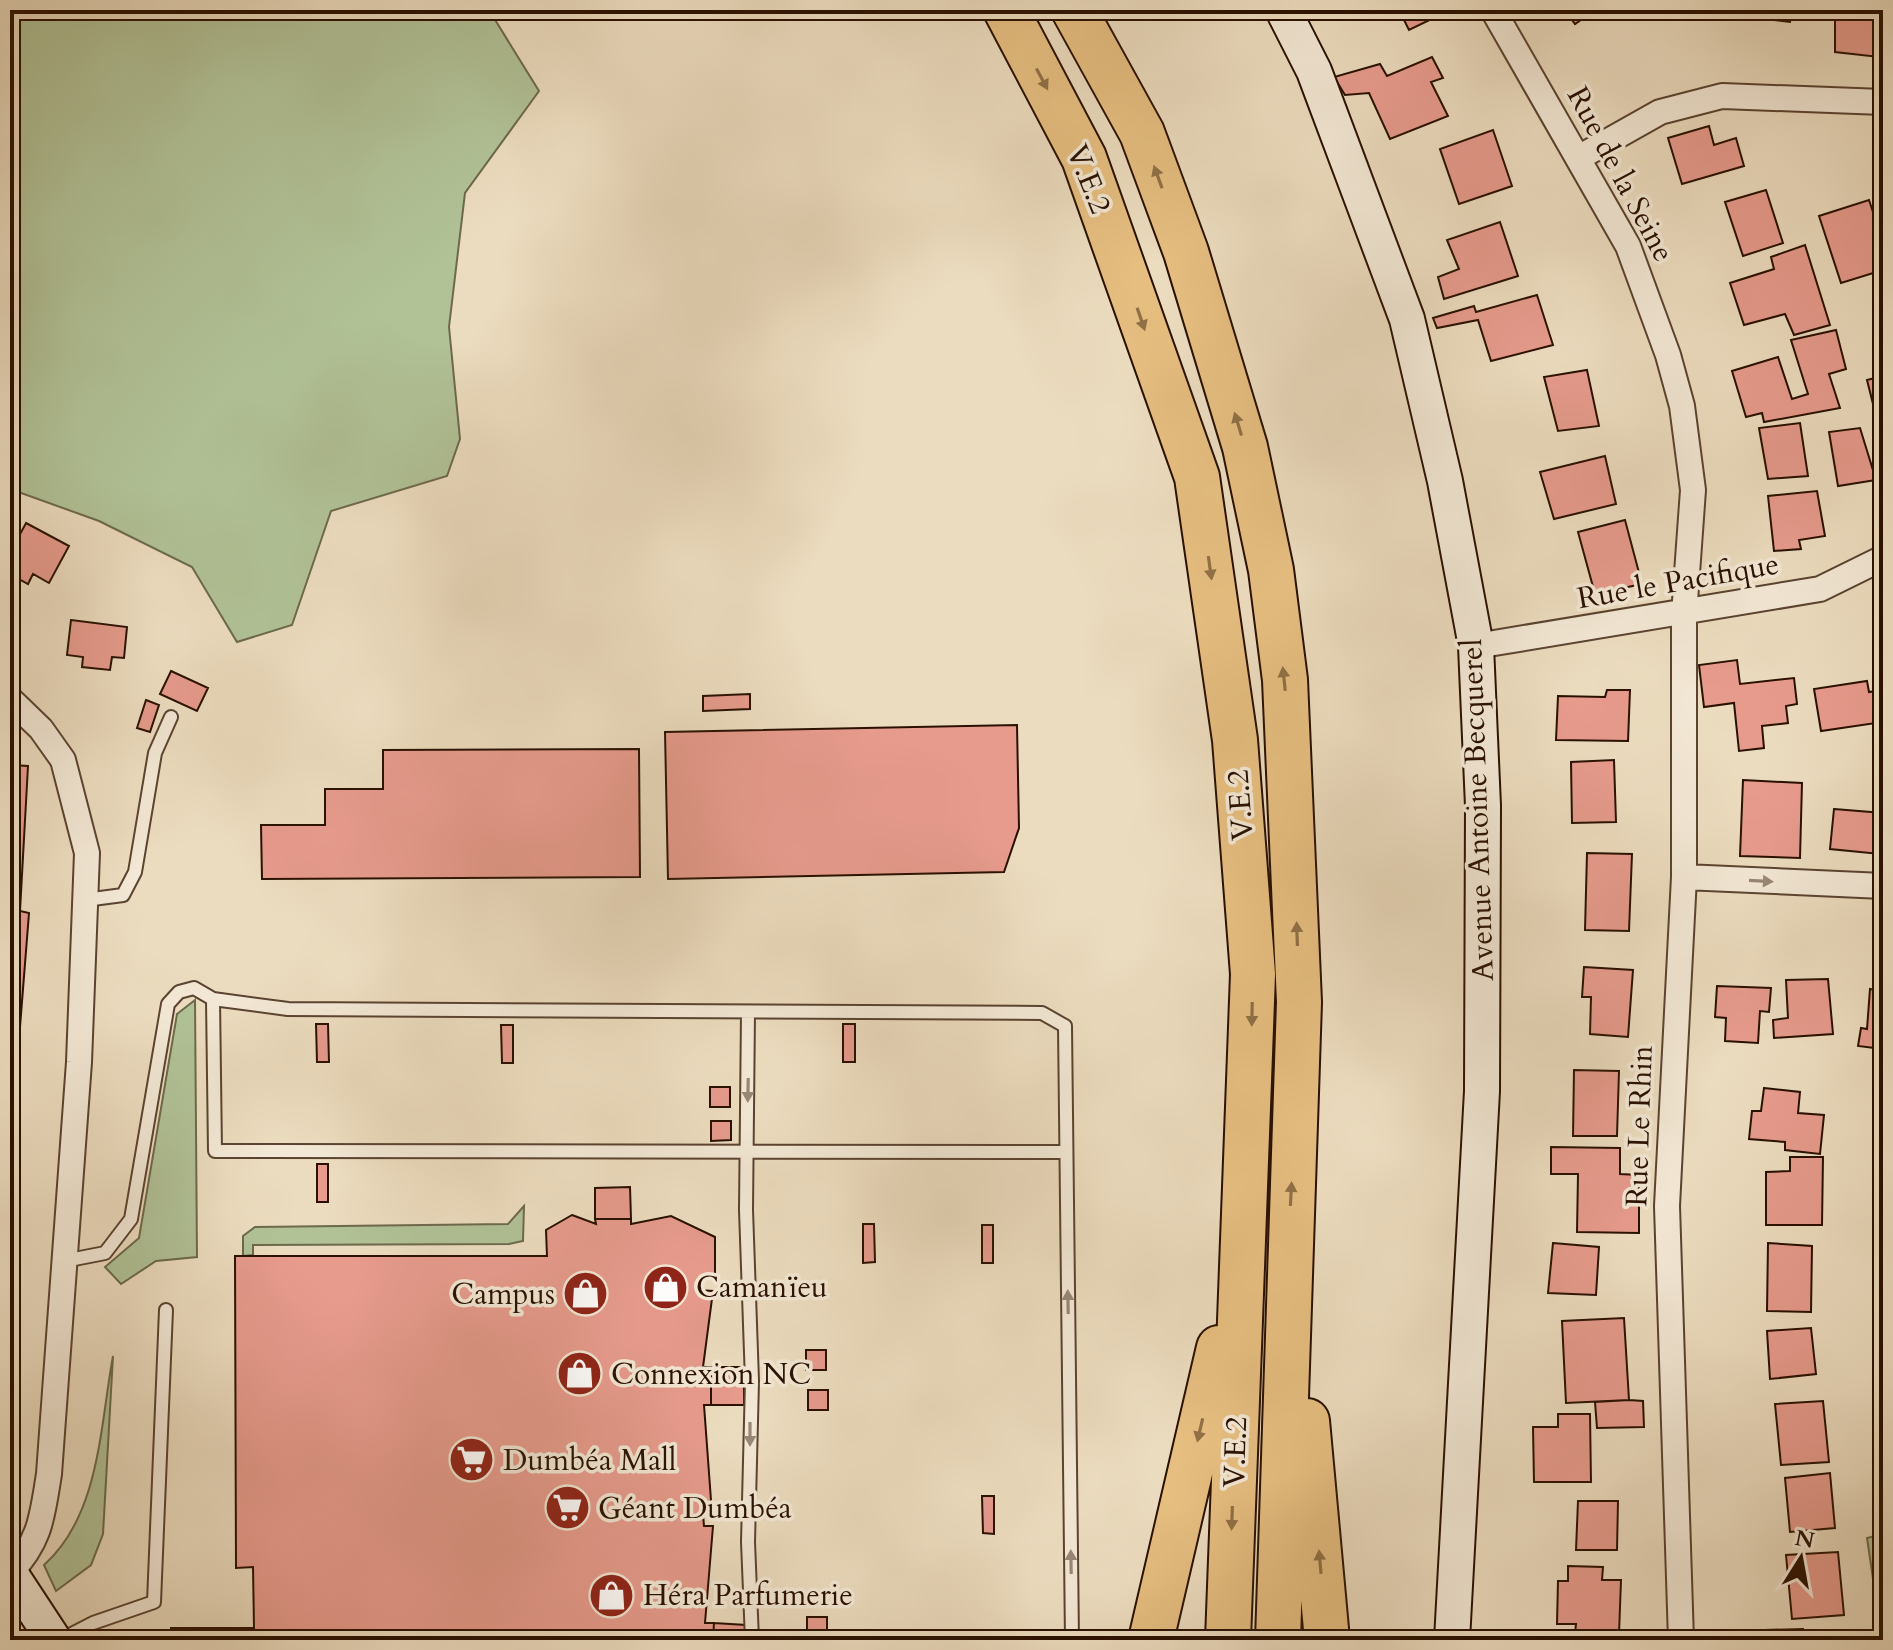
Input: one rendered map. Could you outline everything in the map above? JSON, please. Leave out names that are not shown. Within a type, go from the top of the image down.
[{"type":"highway","name":"V.E.2","points":[[1006,10],[1084,158],[1197,477],[1235,740],[1253,974],[1250,1130],[1242,1245],[1228,1640]]},
{"type":"highway","name":"V.E.2","points":[[1074,10],[1142,133],[1186,252],[1245,447],[1271,570],[1290,757],[1299,1002],[1278,1640]]},
{"type":"highway","points":[[1151,1640],[1242,1245]]},
{"type":"highway","points":[[1288,1272],[1311,1456],[1327,1640]]},
{"type":"street","name":"Avenue Antoine Becquerel","points":[[1283,10],[1314,71],[1407,319],[1445,481],[1476,646],[1483,806],[1482,1091],[1452,1640]]},
{"type":"street","name":"Rue de la Seine","points":[[1493,10],[1580,157],[1628,246],[1665,342],[1682,406],[1693,490],[1684,615]]},
{"type":"street","points":[[1580,157],[1660,112],[1722,96],[1883,102]]},
{"type":"street","name":"Rue le Pacifique","points":[[1476,646],[1684,615],[1820,589],[1883,558]]},
{"type":"street","name":"Rue Le Rhin","points":[[1681,1640],[1667,1206],[1684,877],[1684,615]]},
{"type":"street","points":[[10,699],[41,729],[63,760],[87,853],[79,1062],[49,1474],[41,1524],[34,1544],[10,1573],[54,1640]]},
{"type":"street","points":[[1684,877],[1883,886]]},
{"type":"lane","points":[[85,900],[123,895],[135,872],[155,753],[171,717]]},
{"type":"lane","points":[[64,1261],[105,1253],[131,1219],[168,1004],[179,992],[194,988],[213,999],[288,1009],[1042,1013],[1065,1026],[1072,1640]]},
{"type":"lane","points":[[213,999],[215,1151],[1066,1152]]},
{"type":"lane","points":[[748,1012],[747,1153],[752,1381],[748,1542],[752,1640]]},
{"type":"lane","points":[[60,1640],[93,1623],[154,1602],[166,1310]]},
{"type":"green space","points":[[10,10],[489,10],[539,91],[465,193],[449,327],[460,439],[447,476],[331,511],[292,625],[237,642],[192,567],[99,521],[10,489]]},
{"type":"green space","points":[[195,1000],[197,1257],[156,1261],[121,1284],[105,1267],[139,1238],[177,1014]]},
{"type":"green space","points":[[524,1206],[523,1241],[509,1244],[253,1245],[253,1255],[243,1256],[243,1236],[255,1227],[508,1224]]},
{"type":"green space","points":[[113,1356],[103,1534],[91,1565],[56,1591],[44,1565],[63,1545],[87,1495],[95,1468]]},
{"type":"green space","points":[[1883,1534],[1883,1640],[1882,1640],[1867,1538]]},
{"type":"building","points":[[1399,10],[1440,10],[1442,14],[1409,30]]},
{"type":"building","points":[[1565,10],[1595,10],[1575,24]]},
{"type":"building","points":[[1735,10],[1792,10],[1790,22],[1734,15]]},
{"type":"building","points":[[1835,10],[1883,10],[1879,57],[1835,52]]},
{"type":"building","points":[[1432,57],[1443,78],[1431,82],[1448,116],[1390,139],[1369,93],[1345,95],[1334,77],[1380,64],[1387,76]]},
{"type":"building","points":[[1709,126],[1714,145],[1736,138],[1744,166],[1682,184],[1668,138]]},
{"type":"building","points":[[1493,130],[1512,186],[1459,204],[1440,149]]},
{"type":"building","points":[[1766,190],[1783,243],[1743,256],[1725,202]]},
{"type":"building","points":[[1869,200],[1883,242],[1883,270],[1841,283],[1819,216]]},
{"type":"building","points":[[1500,222],[1518,276],[1444,299],[1438,277],[1459,269],[1447,240]]},
{"type":"building","points":[[1805,245],[1830,325],[1794,335],[1785,314],[1744,325],[1730,283],[1774,269],[1771,257]]},
{"type":"building","points":[[1537,295],[1553,345],[1491,361],[1478,320],[1437,328],[1433,318],[1474,306],[1476,312]]},
{"type":"building","points":[[1836,330],[1846,369],[1829,374],[1840,408],[1764,422],[1762,413],[1746,417],[1732,371],[1778,357],[1792,399],[1808,394],[1791,340]]},
{"type":"building","points":[[1587,370],[1599,426],[1558,431],[1544,377]]},
{"type":"building","points":[[1883,376],[1883,418],[1877,420],[1867,380]]},
{"type":"building","points":[[1800,423],[1808,476],[1768,479],[1759,428]]},
{"type":"building","points":[[1860,428],[1876,480],[1838,486],[1829,432]]},
{"type":"building","points":[[1605,456],[1616,504],[1554,519],[1540,472]]},
{"type":"building","points":[[1817,491],[1825,536],[1799,540],[1801,549],[1774,551],[1768,496]]},
{"type":"building","points":[[1625,520],[1642,584],[1595,594],[1578,532]]},
{"type":"building","points":[[26,523],[69,546],[49,583],[33,574],[28,584],[10,574],[10,553]]},
{"type":"building","points":[[71,620],[127,627],[124,658],[112,657],[110,670],[82,667],[83,657],[67,655]]},
{"type":"building","points":[[1737,660],[1740,684],[1794,678],[1797,704],[1786,706],[1788,723],[1762,726],[1764,748],[1739,751],[1734,703],[1704,707],[1699,665]]},
{"type":"building","points":[[171,671],[208,688],[197,711],[160,694]]},
{"type":"building","points":[[1867,681],[1869,692],[1883,690],[1883,722],[1821,731],[1814,689]]},
{"type":"building","points":[[1607,690],[1630,690],[1628,741],[1556,740],[1558,696],[1605,697]]},
{"type":"building","points":[[750,694],[750,709],[703,711],[703,696]]},
{"type":"building","points":[[146,700],[159,705],[150,732],[137,728]]},
{"type":"building","points":[[1017,725],[1019,828],[1004,872],[668,879],[665,732]]},
{"type":"building","points":[[639,749],[640,877],[262,879],[261,825],[325,825],[325,789],[383,789],[383,750]]},
{"type":"building","points":[[1614,760],[1616,822],[1572,823],[1571,762]]},
{"type":"building","points":[[10,765],[28,766],[20,911],[29,913],[17,1065],[10,1065]]},
{"type":"building","points":[[1743,780],[1802,783],[1800,858],[1740,856]]},
{"type":"building","points":[[1834,809],[1883,813],[1880,854],[1830,849]]},
{"type":"building","points":[[1587,853],[1632,854],[1629,931],[1585,930]]},
{"type":"building","points":[[1584,967],[1633,970],[1628,1037],[1590,1034],[1591,997],[1582,997]]},
{"type":"building","points":[[1828,979],[1833,1034],[1774,1038],[1773,1020],[1788,1018],[1786,980]]},
{"type":"building","points":[[1717,986],[1771,988],[1769,1012],[1760,1011],[1758,1043],[1725,1041],[1726,1018],[1715,1017]]},
{"type":"building","points":[[1870,989],[1883,991],[1883,1049],[1858,1046],[1861,1028],[1867,1029]]},
{"type":"building","points":[[316,1024],[328,1024],[329,1062],[317,1062]]},
{"type":"building","points":[[843,1024],[855,1024],[855,1062],[843,1062]]},
{"type":"building","points":[[501,1025],[513,1025],[513,1063],[502,1063]]},
{"type":"building","points":[[1574,1070],[1619,1071],[1617,1136],[1573,1136]]},
{"type":"building","points":[[710,1087],[730,1087],[730,1107],[710,1107]]},
{"type":"building","points":[[1764,1088],[1800,1092],[1798,1113],[1824,1115],[1820,1154],[1785,1150],[1785,1142],[1749,1139],[1752,1111],[1761,1111]]},
{"type":"building","points":[[711,1121],[731,1121],[731,1140],[711,1141]]},
{"type":"building","points":[[1551,1147],[1620,1148],[1620,1174],[1639,1175],[1639,1233],[1577,1232],[1578,1174],[1551,1174]]},
{"type":"building","points":[[1790,1157],[1823,1157],[1822,1225],[1766,1225],[1766,1172],[1790,1171]]},
{"type":"building","points":[[317,1164],[328,1164],[328,1202],[317,1202]]},
{"type":"building","points":[[630,1187],[631,1219],[595,1219],[595,1188]]},
{"type":"building","name":"Dumbéa Mall","points":[[572,1215],[596,1224],[595,1219],[631,1219],[631,1224],[671,1216],[715,1237],[715,1279],[698,1278],[698,1290],[713,1291],[703,1367],[711,1367],[711,1405],[704,1405],[712,1514],[703,1514],[704,1526],[713,1526],[705,1623],[714,1623],[713,1640],[171,1640],[171,1628],[254,1628],[253,1567],[236,1568],[235,1256],[547,1256],[546,1230]]},
{"type":"building","points":[[863,1224],[874,1224],[875,1262],[863,1263]]},
{"type":"building","points":[[982,1225],[993,1225],[993,1263],[982,1263]]},
{"type":"building","points":[[10,1242],[17,1243],[15,1271],[11,1270],[10,1277]]},
{"type":"building","points":[[1553,1243],[1599,1247],[1596,1295],[1548,1293]]},
{"type":"building","points":[[1768,1243],[1812,1246],[1811,1312],[1767,1311]]},
{"type":"building","points":[[1624,1318],[1629,1400],[1566,1403],[1562,1321]]},
{"type":"building","points":[[1811,1328],[1816,1374],[1770,1379],[1767,1331]]},
{"type":"building","points":[[806,1350],[826,1350],[826,1370],[806,1370]]},
{"type":"building","points":[[711,1367],[744,1367],[744,1405],[711,1405]]},
{"type":"building","points":[[808,1390],[828,1390],[828,1410],[808,1410]]},
{"type":"building","points":[[1643,1401],[1644,1427],[1597,1428],[1595,1402]]},
{"type":"building","points":[[1823,1401],[1829,1462],[1781,1465],[1775,1404]]},
{"type":"building","points":[[1558,1414],[1590,1414],[1591,1482],[1534,1482],[1533,1427],[1558,1427]]},
{"type":"building","points":[[10,1438],[20,1445],[10,1460]]},
{"type":"building","points":[[1830,1473],[1835,1528],[1790,1532],[1785,1478]]},
{"type":"building","points":[[982,1496],[994,1496],[994,1534],[983,1533]]},
{"type":"building","points":[[1578,1501],[1618,1501],[1617,1550],[1576,1550]]},
{"type":"building","points":[[1838,1552],[1844,1615],[1792,1619],[1786,1555]]},
{"type":"building","points":[[1568,1566],[1603,1567],[1602,1580],[1621,1580],[1619,1634],[1575,1633],[1576,1624],[1557,1624],[1558,1581],[1568,1581]]},
{"type":"building","points":[[807,1617],[827,1617],[827,1637],[807,1637]]},
{"type":"building","points":[[714,1623],[746,1625],[745,1640],[713,1640]]},
{"type":"building","points":[[1803,1629],[1804,1640],[1765,1640],[1765,1630]]},
{"type":"building","points":[[1575,1633],[1631,1634],[1631,1640],[1575,1640]]},
{"type":"place","name":"Camanïeu","points":[[665,1287]]},
{"type":"place","name":"Campus","points":[[586,1294]]},
{"type":"place","name":"Connexion NC","points":[[580,1374]]},
{"type":"place","name":"Dumbéa Mall","points":[[472,1460]]},
{"type":"place","name":"Géant Dumbéa","points":[[567,1508]]},
{"type":"place","name":"Héra Parfumerie","points":[[612,1595]]}]
